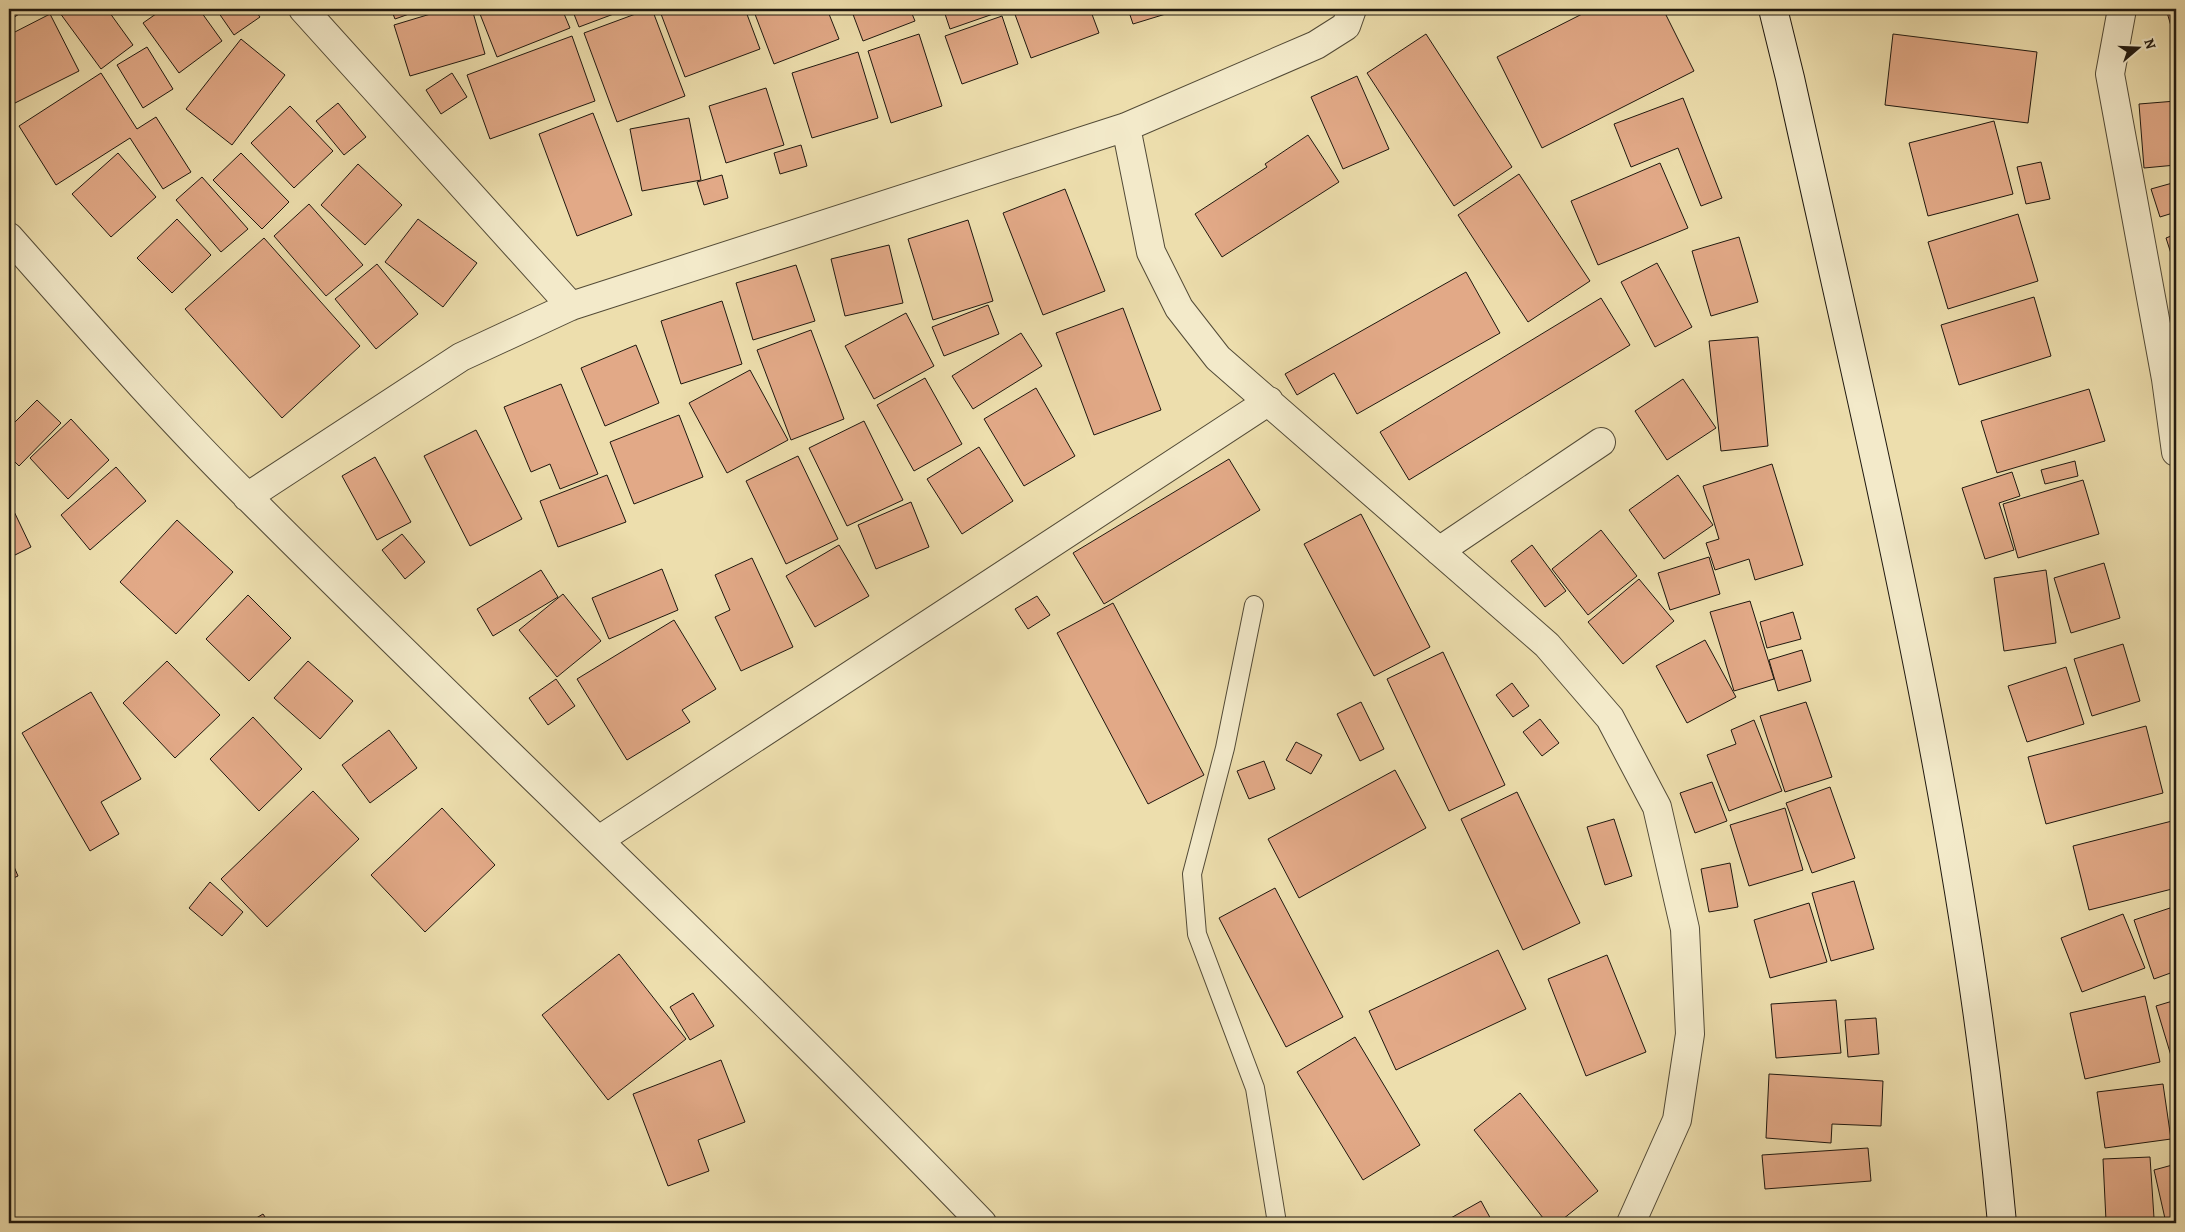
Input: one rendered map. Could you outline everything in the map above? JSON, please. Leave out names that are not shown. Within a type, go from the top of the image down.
[{"type":"street","points":[[302,9],[571,306]]},
{"type":"street","points":[[247,496],[460,357],[571,306],[1126,127],[1316,45],[1346,26],[1352,9]]},
{"type":"street","points":[[1773,9],[1790,78],[1914,644],[1965,923],[1994,1133],[2002,1223]]},
{"type":"street","points":[[2122,9],[2110,74],[2171,378],[2176,452]]},
{"type":"street","points":[[1126,127],[1151,252],[1179,308],[1218,358],[1547,645],[1610,718],[1657,807],[1684,928],[1690,1034],[1677,1120],[1631,1223]]},
{"type":"street","points":[[9,236],[115,356],[247,496],[599,840],[982,1223]]},
{"type":"street","points":[[599,840],[1268,401]]},
{"type":"street","points":[[1439,551],[1601,442]]},
{"type":"lane","points":[[1254,605],[1226,748],[1192,874],[1197,934],[1255,1088],[1277,1223]]},
{"type":"building","points":[[9,9],[26,9],[9,21]]},
{"type":"building","points":[[57,9],[107,9],[133,45],[101,69]]},
{"type":"building","points":[[163,9],[199,9],[222,41],[179,73],[143,23]]},
{"type":"building","points":[[216,9],[254,9],[260,17],[234,35]]},
{"type":"building","points":[[391,9],[423,9],[395,19]]},
{"type":"building","points":[[447,9],[472,9],[485,54],[410,76],[394,25]]},
{"type":"building","points":[[478,9],[562,9],[570,28],[497,57]]},
{"type":"building","points":[[572,9],[627,9],[579,27]]},
{"type":"building","points":[[652,9],[685,96],[617,122],[584,33]]},
{"type":"building","points":[[674,9],[745,9],[760,49],[685,77],[661,14]]},
{"type":"building","points":[[753,9],[827,9],[839,39],[774,64]]},
{"type":"building","points":[[851,9],[910,9],[915,21],[863,41]]},
{"type":"building","points":[[952,9],[995,9],[996,13],[950,29],[944,11]]},
{"type":"building","points":[[1013,9],[1090,9],[1099,33],[1031,58]]},
{"type":"building","points":[[1128,9],[1182,9],[1133,24]]},
{"type":"building","points":[[1592,9],[1663,9],[1694,71],[1542,148],[1497,57]]},
{"type":"building","points":[[2166,9],[2176,9],[2176,43]]},
{"type":"building","points":[[50,14],[79,71],[9,106],[9,35]]},
{"type":"building","points":[[1002,16],[1018,64],[962,84],[945,36]]},
{"type":"building","points":[[919,34],[942,106],[891,123],[868,51]]},
{"type":"building","points":[[1426,34],[1512,167],[1454,206],[1367,73]]},
{"type":"building","points":[[1893,34],[2037,52],[2028,123],[1885,105]]},
{"type":"building","points":[[572,36],[595,101],[490,139],[467,75]]},
{"type":"building","points":[[241,39],[285,75],[232,145],[186,109]]},
{"type":"building","points":[[147,47],[173,89],[143,108],[117,65]]},
{"type":"building","points":[[858,52],[878,118],[812,138],[792,73]]},
{"type":"building","points":[[101,73],[137,129],[156,117],[191,172],[163,189],[130,138],[56,185],[19,126]]},
{"type":"building","points":[[452,73],[467,97],[441,114],[426,90]]},
{"type":"building","points":[[1357,76],[1389,149],[1343,169],[1311,97]]},
{"type":"building","points":[[766,88],[784,145],[726,163],[709,106]]},
{"type":"building","points":[[1683,98],[1722,198],[1701,206],[1678,148],[1631,167],[1614,124]]},
{"type":"building","points":[[2176,101],[2176,165],[2144,168],[2139,104]]},
{"type":"building","points":[[338,103],[366,137],[344,155],[316,121]]},
{"type":"building","points":[[290,106],[333,151],[294,188],[251,143]]},
{"type":"building","points":[[593,113],[632,215],[577,236],[539,134]]},
{"type":"building","points":[[689,118],[701,180],[642,191],[630,129]]},
{"type":"building","points":[[1994,121],[2013,194],[1928,216],[1909,143]]},
{"type":"building","points":[[1308,135],[1339,182],[1222,257],[1195,214],[1267,167],[1265,164]]},
{"type":"building","points":[[801,145],[807,166],[780,174],[774,153]]},
{"type":"building","points":[[118,153],[156,197],[111,237],[72,194]]},
{"type":"building","points":[[241,153],[289,202],[262,229],[213,180]]},
{"type":"building","points":[[2041,162],[2050,199],[2026,204],[2017,167]]},
{"type":"building","points":[[1660,163],[1688,228],[1598,265],[1571,201]]},
{"type":"building","points":[[358,164],[402,205],[365,245],[321,205]]},
{"type":"building","points":[[1519,174],[1590,281],[1528,322],[1458,215]]},
{"type":"building","points":[[722,175],[728,198],[704,205],[697,182]]},
{"type":"building","points":[[202,177],[248,229],[221,252],[176,200]]},
{"type":"building","points":[[2176,182],[2176,212],[2160,217],[2151,189]]},
{"type":"building","points":[[1065,189],[1105,291],[1043,315],[1003,213]]},
{"type":"building","points":[[309,204],[363,265],[326,296],[274,236]]},
{"type":"building","points":[[2018,214],[2038,281],[1948,309],[1928,242]]},
{"type":"building","points":[[177,219],[211,255],[172,293],[137,258]]},
{"type":"building","points":[[418,219],[477,263],[443,307],[385,262]]},
{"type":"building","points":[[968,220],[993,301],[933,320],[908,239]]},
{"type":"building","points":[[2176,234],[2176,269],[2166,238]]},
{"type":"building","points":[[1739,237],[1758,302],[1711,316],[1692,251]]},
{"type":"building","points":[[264,238],[360,346],[282,418],[185,309]]},
{"type":"building","points":[[889,245],[903,303],[845,316],[831,259]]},
{"type":"building","points":[[1657,263],[1692,327],[1655,347],[1621,282]]},
{"type":"building","points":[[377,264],[418,314],[376,349],[335,299]]},
{"type":"building","points":[[796,265],[815,321],[753,340],[736,283]]},
{"type":"building","points":[[1466,272],[1500,333],[1357,414],[1334,373],[1297,395],[1285,374]]},
{"type":"building","points":[[2034,297],[2051,356],[1959,385],[1941,325]]},
{"type":"building","points":[[1601,298],[1630,345],[1409,480],[1380,432]]},
{"type":"building","points":[[722,301],[742,364],[681,384],[661,321]]},
{"type":"building","points":[[988,305],[999,334],[944,356],[932,327]]},
{"type":"building","points":[[1123,308],[1161,410],[1094,435],[1056,333]]},
{"type":"building","points":[[906,313],[934,366],[874,399],[845,346]]},
{"type":"building","points":[[811,330],[844,419],[791,440],[757,350]]},
{"type":"building","points":[[1021,333],[1042,366],[973,409],[952,376]]},
{"type":"building","points":[[1758,337],[1768,446],[1721,451],[1709,341]]},
{"type":"building","points":[[636,345],[659,403],[605,426],[581,368]]},
{"type":"building","points":[[750,370],[788,440],[727,473],[689,403]]},
{"type":"building","points":[[925,378],[962,444],[914,471],[877,405]]},
{"type":"building","points":[[1683,379],[1716,428],[1667,460],[1635,411]]},
{"type":"building","points":[[561,384],[598,474],[560,489],[550,464],[531,472],[504,407]]},
{"type":"building","points":[[1036,388],[1075,456],[1024,486],[984,419]]},
{"type":"building","points":[[2089,389],[2105,441],[1997,473],[1981,421]]},
{"type":"building","points":[[37,400],[61,423],[19,466],[9,456],[9,428]]},
{"type":"building","points":[[679,415],[703,477],[634,504],[610,442]]},
{"type":"building","points":[[71,419],[109,460],[68,499],[30,458]]},
{"type":"building","points":[[864,421],[903,500],[847,526],[809,448]]},
{"type":"building","points":[[476,430],[522,519],[470,546],[424,456]]},
{"type":"building","points":[[979,447],[1013,501],[962,534],[927,479]]},
{"type":"building","points":[[798,456],[838,539],[786,564],[746,481]]},
{"type":"building","points":[[375,457],[411,522],[377,540],[342,476]]},
{"type":"building","points":[[1229,459],[1260,510],[1104,604],[1073,553]]},
{"type":"building","points":[[2075,461],[2078,476],[2045,484],[2041,470]]},
{"type":"building","points":[[1772,464],[1803,565],[1755,580],[1749,559],[1715,570],[1706,543],[1719,539],[1703,486]]},
{"type":"building","points":[[116,467],[146,501],[90,550],[61,515]]},
{"type":"building","points":[[2012,472],[2020,496],[1999,503],[2014,550],[1985,559],[1962,488]]},
{"type":"building","points":[[607,475],[626,522],[558,547],[540,501]]},
{"type":"building","points":[[1678,475],[1713,525],[1664,559],[1629,510]]},
{"type":"building","points":[[2083,480],[2099,534],[2018,558],[2003,504]]},
{"type":"building","points":[[9,501],[31,547],[9,558]]},
{"type":"building","points":[[911,502],[929,547],[876,569],[858,525]]},
{"type":"building","points":[[1361,514],[1430,647],[1374,676],[1304,544]]},
{"type":"building","points":[[177,520],[233,572],[176,634],[120,582]]},
{"type":"building","points":[[1601,530],[1637,576],[1588,615],[1552,569]]},
{"type":"building","points":[[402,534],[425,562],[405,579],[382,550]]},
{"type":"building","points":[[839,545],[869,596],[815,627],[786,576]]},
{"type":"building","points":[[1532,545],[1566,591],[1545,607],[1511,561]]},
{"type":"building","points":[[1709,557],[1720,594],[1670,610],[1658,573]]},
{"type":"building","points":[[752,558],[793,647],[741,671],[715,617],[730,610],[715,575]]},
{"type":"building","points":[[2104,563],[2120,618],[2071,633],[2054,578]]},
{"type":"building","points":[[662,569],[678,610],[609,639],[592,598]]},
{"type":"building","points":[[541,570],[558,597],[493,636],[477,609]]},
{"type":"building","points":[[2046,570],[2056,643],[2004,651],[1994,578]]},
{"type":"building","points":[[1639,579],[1674,621],[1623,664],[1588,622]]},
{"type":"building","points":[[563,594],[601,641],[557,677],[519,630]]},
{"type":"building","points":[[248,595],[291,638],[249,681],[206,639]]},
{"type":"building","points":[[1037,596],[1050,615],[1028,629],[1015,609]]},
{"type":"building","points":[[1750,601],[1774,679],[1734,691],[1710,612]]},
{"type":"building","points":[[1113,603],[1204,775],[1148,804],[1057,633]]},
{"type":"building","points":[[1793,612],[1801,639],[1767,648],[1760,622]]},
{"type":"building","points":[[674,620],[716,689],[682,710],[690,722],[627,760],[577,679]]},
{"type":"building","points":[[1705,640],[1736,697],[1687,723],[1656,666]]},
{"type":"building","points":[[2123,644],[2140,701],[2092,716],[2074,659]]},
{"type":"building","points":[[1802,650],[1811,681],[1778,691],[1769,660]]},
{"type":"building","points":[[1443,652],[1505,785],[1449,811],[1387,679]]},
{"type":"building","points":[[167,661],[220,715],[175,758],[123,703]]},
{"type":"building","points":[[308,661],[353,701],[320,739],[274,698]]},
{"type":"building","points":[[2066,667],[2084,724],[2027,742],[2008,686]]},
{"type":"building","points":[[556,679],[575,706],[548,725],[529,698]]},
{"type":"building","points":[[1512,683],[1529,706],[1513,717],[1496,695]]},
{"type":"building","points":[[91,692],[141,779],[101,802],[119,834],[90,851],[22,733]]},
{"type":"building","points":[[1361,702],[1384,749],[1360,761],[1337,714]]},
{"type":"building","points":[[1806,702],[1832,777],[1785,792],[1760,716]]},
{"type":"building","points":[[253,717],[302,769],[259,811],[210,759]]},
{"type":"building","points":[[1540,719],[1559,743],[1542,756],[1523,732]]},
{"type":"building","points":[[1754,720],[1782,791],[1729,811],[1707,755],[1736,744],[1731,730]]},
{"type":"building","points":[[2146,726],[2163,793],[2046,824],[2028,757]]},
{"type":"building","points":[[389,730],[417,768],[370,803],[342,765]]},
{"type":"building","points":[[1296,742],[1322,755],[1311,774],[1286,760]]},
{"type":"building","points":[[1264,761],[1275,789],[1249,799],[1237,771]]},
{"type":"building","points":[[1395,770],[1426,828],[1299,898],[1268,839]]},
{"type":"building","points":[[1712,782],[1727,821],[1695,833],[1680,793]]},
{"type":"building","points":[[1830,787],[1855,858],[1812,873],[1786,803]]},
{"type":"building","points":[[313,791],[359,839],[267,927],[221,879]]},
{"type":"building","points":[[1517,792],[1580,923],[1523,950],[1461,819]]},
{"type":"building","points":[[442,808],[495,865],[425,932],[371,875]]},
{"type":"building","points":[[1785,808],[1803,870],[1749,886],[1730,825]]},
{"type":"building","points":[[1614,819],[1632,876],[1605,885],[1587,827]]},
{"type":"building","points":[[2176,820],[2176,888],[2089,910],[2073,846]]},
{"type":"building","points":[[9,855],[18,876],[9,880]]},
{"type":"building","points":[[1730,863],[1738,907],[1709,912],[1701,869]]},
{"type":"building","points":[[1854,881],[1874,949],[1831,961],[1812,893]]},
{"type":"building","points":[[210,882],[243,912],[222,936],[189,908]]},
{"type":"building","points":[[1275,888],[1343,1017],[1286,1047],[1219,918]]},
{"type":"building","points":[[1809,903],[1827,962],[1770,978],[1754,920]]},
{"type":"building","points":[[2176,906],[2176,971],[2154,979],[2134,920]]},
{"type":"building","points":[[2123,914],[2145,968],[2082,992],[2061,938]]},
{"type":"building","points":[[1498,950],[1526,1009],[1396,1070],[1369,1011]]},
{"type":"building","points":[[619,954],[686,1039],[608,1100],[542,1015]]},
{"type":"building","points":[[1607,955],[1646,1052],[1586,1076],[1548,979]]},
{"type":"building","points":[[693,993],[714,1026],[690,1040],[670,1007]]},
{"type":"building","points":[[2145,996],[2160,1062],[2085,1079],[2070,1013]]},
{"type":"building","points":[[1836,1000],[1841,1053],[1776,1058],[1771,1004]]},
{"type":"building","points":[[2176,1000],[2176,1058],[2172,1059],[2156,1006]]},
{"type":"building","points":[[1876,1018],[1879,1054],[1848,1057],[1845,1020]]},
{"type":"building","points":[[1355,1037],[1420,1145],[1363,1180],[1297,1072]]},
{"type":"building","points":[[721,1060],[745,1122],[698,1140],[709,1171],[668,1186],[633,1094]]},
{"type":"building","points":[[1769,1074],[1883,1081],[1881,1126],[1832,1124],[1831,1143],[1766,1138]]},
{"type":"building","points":[[2163,1084],[2171,1139],[2105,1148],[2097,1092]]},
{"type":"building","points":[[1520,1093],[1598,1191],[1558,1223],[1547,1223],[1474,1130]]},
{"type":"building","points":[[1868,1148],[1871,1181],[1765,1189],[1762,1155]]},
{"type":"building","points":[[2150,1157],[2154,1218],[2106,1221],[2103,1159]]},
{"type":"building","points":[[2176,1164],[2176,1223],[2166,1223],[2154,1170]]},
{"type":"building","points":[[1481,1201],[1493,1223],[1442,1223]]},
{"type":"building","points":[[263,1214],[269,1223],[248,1223]]}]
